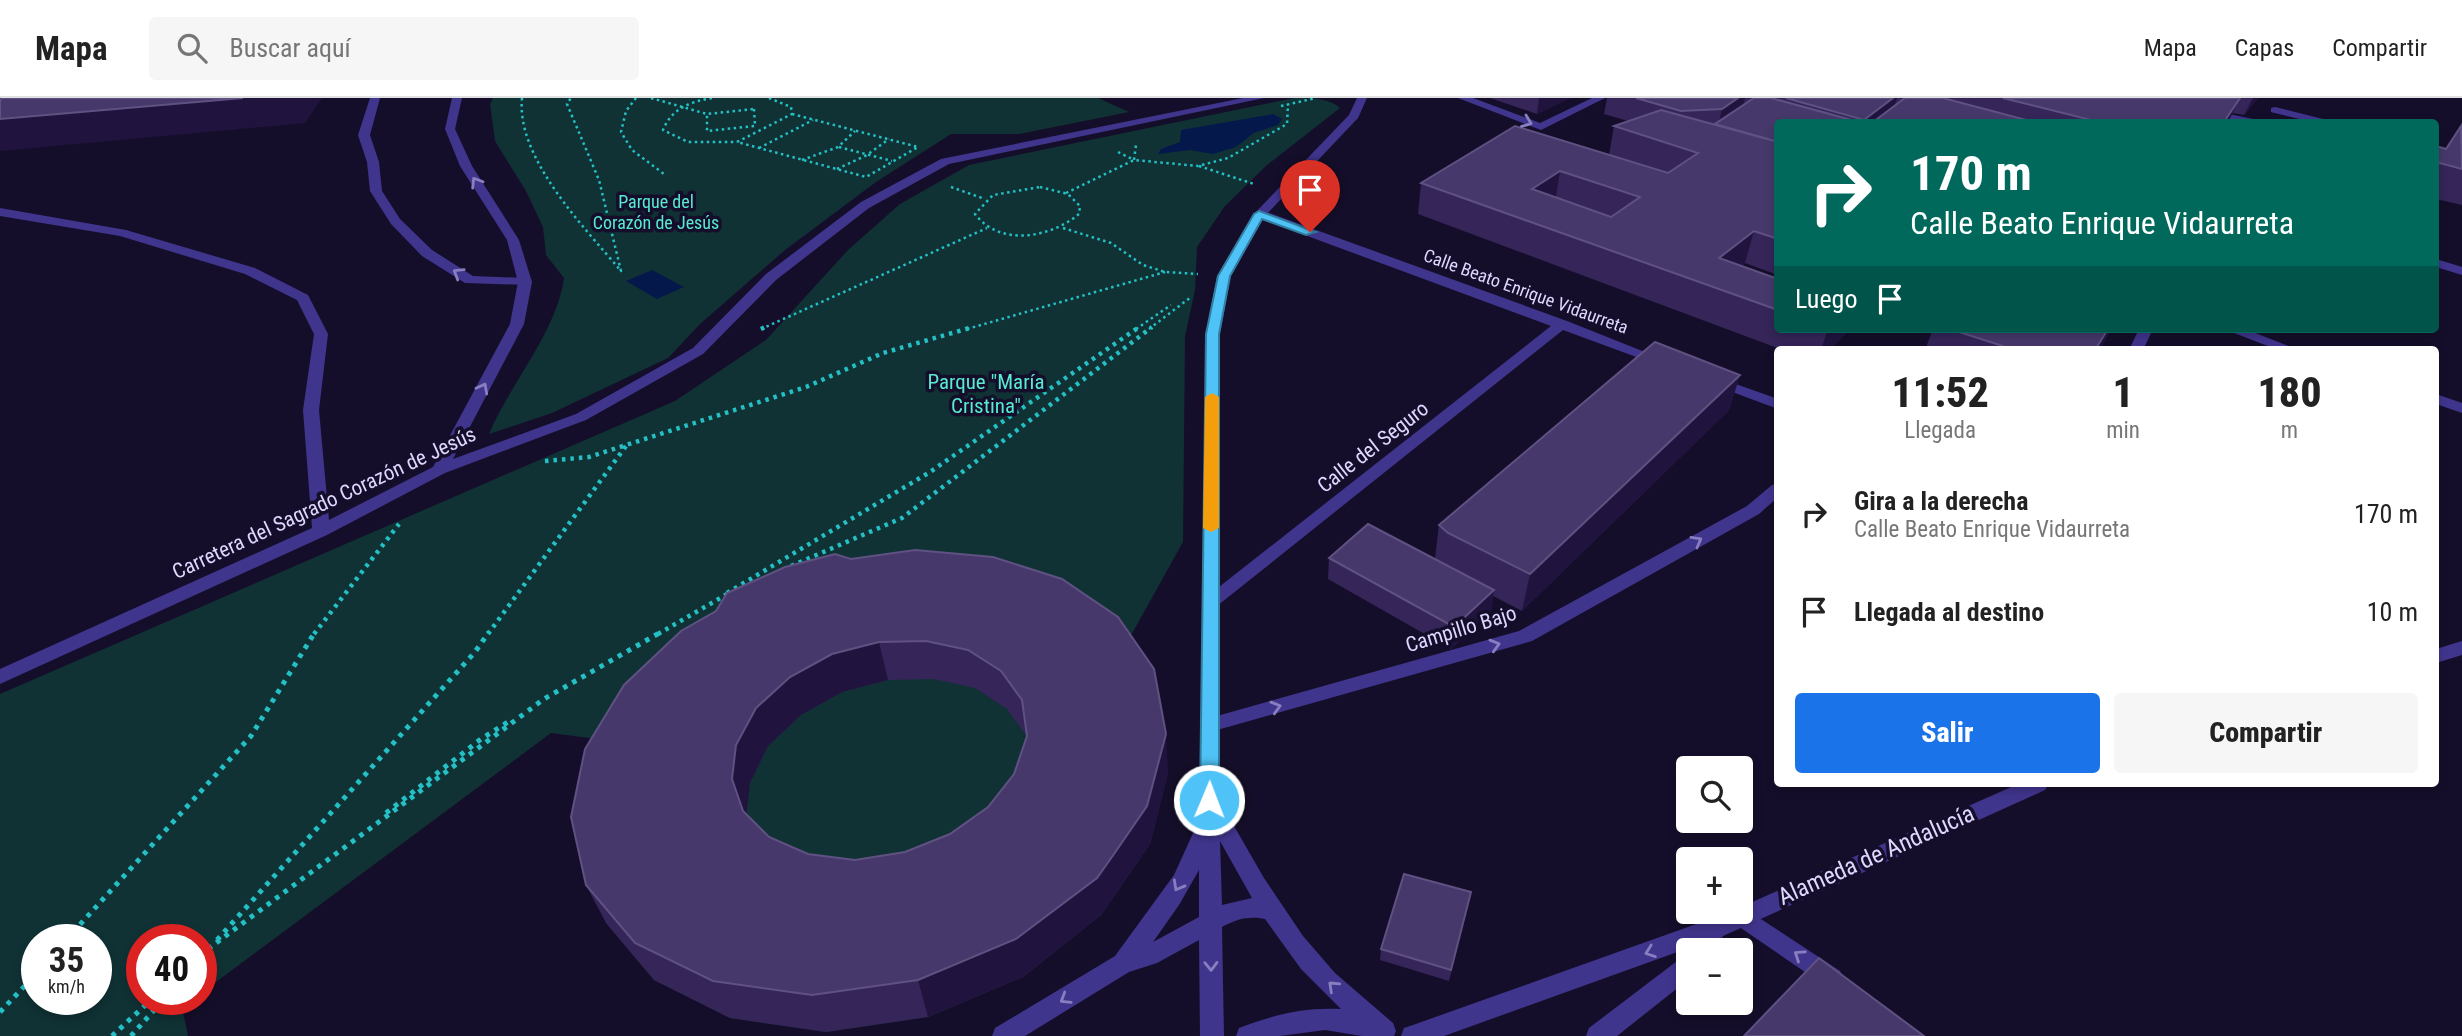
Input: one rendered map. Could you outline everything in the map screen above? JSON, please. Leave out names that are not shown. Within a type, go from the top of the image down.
[{"type":"street","points":[[375,98],[364,135],[373,162],[376,191],[395,220],[427,253],[470,281],[525,282]]},
{"type":"street","points":[[439,470],[517,324],[525,282],[513,240],[466,166],[450,129],[457,98]]},
{"type":"street","name":"Carretera del Sagrado Corazón de Jesús","points":[[0,677],[321,531],[439,470],[581,417],[690,356],[771,277],[865,205],[945,161],[1259,98]]},
{"type":"street","points":[[1212,1036],[1209,800],[1213,334],[1224,276],[1259,214],[1354,116],[1362,98]]},
{"type":"street","points":[[1463,98],[1541,127],[1600,98]]},
{"type":"street","points":[[2260,119],[2275,110],[2284,98]]},
{"type":"street","points":[[2190,109],[2240,119]]},
{"type":"street","points":[[2275,110],[2311,119]]},
{"type":"street","points":[[0,212],[122,233],[250,271],[303,298],[321,334],[311,410],[321,531]]},
{"type":"street","name":"Calle Beato Enrique Vidaurreta","points":[[1259,214],[1676,367]]},
{"type":"street","points":[[2439,264],[2462,271]]},
{"type":"street","name":"Calle del Seguro","points":[[1210,602],[1562,324]]},
{"type":"street","points":[[2243,333],[2280,346]]},
{"type":"street","points":[[1702,376],[1774,403]]},
{"type":"street","points":[[2439,401],[2462,408]]},
{"type":"street","name":"Campillo Bajo","points":[[1210,725],[1525,636],[1752,510],[1774,492]]},
{"type":"street","points":[[2439,655],[2461,648]]},
{"type":"street","name":"Alameda de Andalucía","points":[[1753,909],[2009,789]]},
{"type":"street","points":[[1209,800],[1241,863],[1272,911],[1318,972],[1388,1034]]},
{"type":"street","points":[[1004,1036],[1123,963],[1150,931],[1180,884],[1205,829],[1209,800]]},
{"type":"street","points":[[1123,963],[1149,957],[1210,921],[1242,907],[1272,911]]},
{"type":"street","name":"Alameda de Andalucía","points":[[1711,938],[1729,924]]},
{"type":"street","points":[[1753,924],[1852,991]]},
{"type":"street","name":"Alameda de Andalucía","points":[[1413,1036],[1676,951]]},
{"type":"street","points":[[1598,1036],[1676,974]]},
{"type":"street","points":[[1248,1036],[1278,1023],[1315,1017],[1354,1021],[1388,1034]]},
{"type":"path","points":[[522,98],[518,108],[530,146],[549,178],[621,271],[598,180],[567,104],[571,98]]},
{"type":"path","points":[[636,98],[621,116],[619,129],[626,144],[664,174]]},
{"type":"path","points":[[651,98],[707,114],[754,109],[755,126]]},
{"type":"path","points":[[712,98],[680,107],[666,118],[663,130],[670,137],[688,142],[737,142],[866,177],[918,147],[792,114],[737,142]]},
{"type":"path","points":[[769,98],[792,107],[792,114]]},
{"type":"path","points":[[1198,166],[1228,158],[1287,124],[1288,104]]},
{"type":"path","points":[[707,114],[707,131],[755,126],[764,128]]},
{"type":"path","points":[[758,148],[814,120]]},
{"type":"path","points":[[801,160],[838,147],[855,131]]},
{"type":"path","points":[[836,169],[867,155],[890,139]]},
{"type":"path","points":[[838,147],[893,161]]},
{"type":"path","points":[[1066,193],[1133,160],[1198,166],[1280,192]]},
{"type":"path","points":[[1040,187],[1066,193],[1080,206],[1073,221],[1062,228],[1014,235],[987,228],[975,214],[985,199],[997,194],[1040,187]]},
{"type":"path","points":[[749,334],[987,228]]},
{"type":"path","points":[[1062,228],[1111,243],[1143,265],[1165,272],[1224,276]]},
{"type":"path","points":[[534,462],[589,457],[626,446],[806,387],[883,352],[1165,272]]},
{"type":"path","points":[[788,568],[902,518],[1170,310],[1224,276]]},
{"type":"path","points":[[217,946],[481,739],[930,472],[1171,305]]},
{"type":"path","points":[[217,939],[475,652],[626,446]]},
{"type":"path","points":[[81,924],[251,736],[312,636],[407,513]]},
{"type":"path","points":[[672,626],[724,596],[775,573]]},
{"type":"path","points":[[217,942],[296,884]]},
{"type":"path","points":[[0,1012],[21,990]]},
{"type":"path","points":[[112,1036],[135,1015]]},
{"type":"path","points":[[131,1036],[150,1015]]},
{"type":"green space","name":"Parque del Corazón de Jesús","points":[[493,98],[1098,98],[1129,112],[1019,134],[951,134],[876,182],[785,250],[700,324],[668,358],[552,413],[489,434],[543,337],[560,298],[564,278],[546,255],[543,227],[526,191],[495,141],[490,104]]},
{"type":"green space","name":"Parque \"María Cristina\"","points":[[1294,98],[1325,100],[1340,108],[1267,165],[1225,206],[1197,247],[1195,290],[1185,336],[1183,542],[1120,655],[1156,707],[1168,772],[1150,844],[1101,915],[1023,977],[928,1017],[826,1032],[730,1018],[654,980],[606,923],[590,855],[628,743],[551,733],[217,981],[217,924],[126,924],[126,1015],[184,1015],[188,1036],[0,1036],[0,694],[675,401],[766,340],[848,250],[900,204],[969,165]]},
{"type":"water","points":[[1273,114],[1282,119],[1278,125],[1254,133],[1236,147],[1213,154],[1190,150],[1158,154],[1161,149],[1180,142],[1181,130]]},
{"type":"water","points":[[652,270],[684,287],[657,299],[626,281]]},
{"type":"building","points":[[243,98],[0,119],[0,100]]},
{"type":"building","points":[[1636,98],[1738,98],[1722,109],[1681,111]]},
{"type":"building","points":[[1754,98],[1771,98],[1848,119],[1774,119],[1774,141],[1715,124]]},
{"type":"building","points":[[1786,98],[1893,98],[1865,119]]},
{"type":"building","points":[[1905,98],[1943,98],[2023,119],[1877,119]]},
{"type":"building","points":[[2003,98],[2240,98],[2226,119],[2087,119]]},
{"type":"building","points":[[1661,110],[1774,141],[1774,238],[1754,231],[1719,258],[1774,278],[1774,309],[1421,183],[1515,126],[1668,173],[1698,153],[1614,126]],"holes":[[[1560,171],[1640,197],[1611,217],[1532,189]]]},
{"type":"building","points":[[2461,126],[2462,169],[2439,163],[2439,147],[2446,149]]},
{"type":"building","points":[[1962,333],[2106,333],[2097,346],[2003,346]]},
{"type":"building","points":[[1655,342],[1740,375],[1530,574],[1448,533],[1439,525]]},
{"type":"building","points":[[1368,524],[1494,590],[1454,627],[1329,558]]},
{"type":"building","points":[[915,550],[993,557],[1062,579],[1118,617],[1154,669],[1166,734],[1147,806],[1097,878],[1016,939],[918,980],[812,995],[713,981],[635,943],[586,885],[571,817],[585,749],[624,685],[681,631],[716,611],[727,593],[785,567],[835,554],[851,559]],"holes":[[[926,641],[968,650],[1001,671],[1022,700],[1027,736],[1014,774],[988,807],[950,834],[905,852],[855,860],[808,854],[769,837],[743,811],[732,779],[736,745],[756,708],[790,677],[832,654],[879,642]]]},
{"type":"building","points":[[1404,874],[1471,892],[1451,970],[1381,949]]},
{"type":"building","points":[[1819,958],[1924,1036],[1744,1036]]},
{"type":"slow traffic","points":[[1211,528],[1212,397]]},
{"type":"route","points":[[1209,800],[1213,334],[1224,276],[1259,214],[1310,232]]}]
